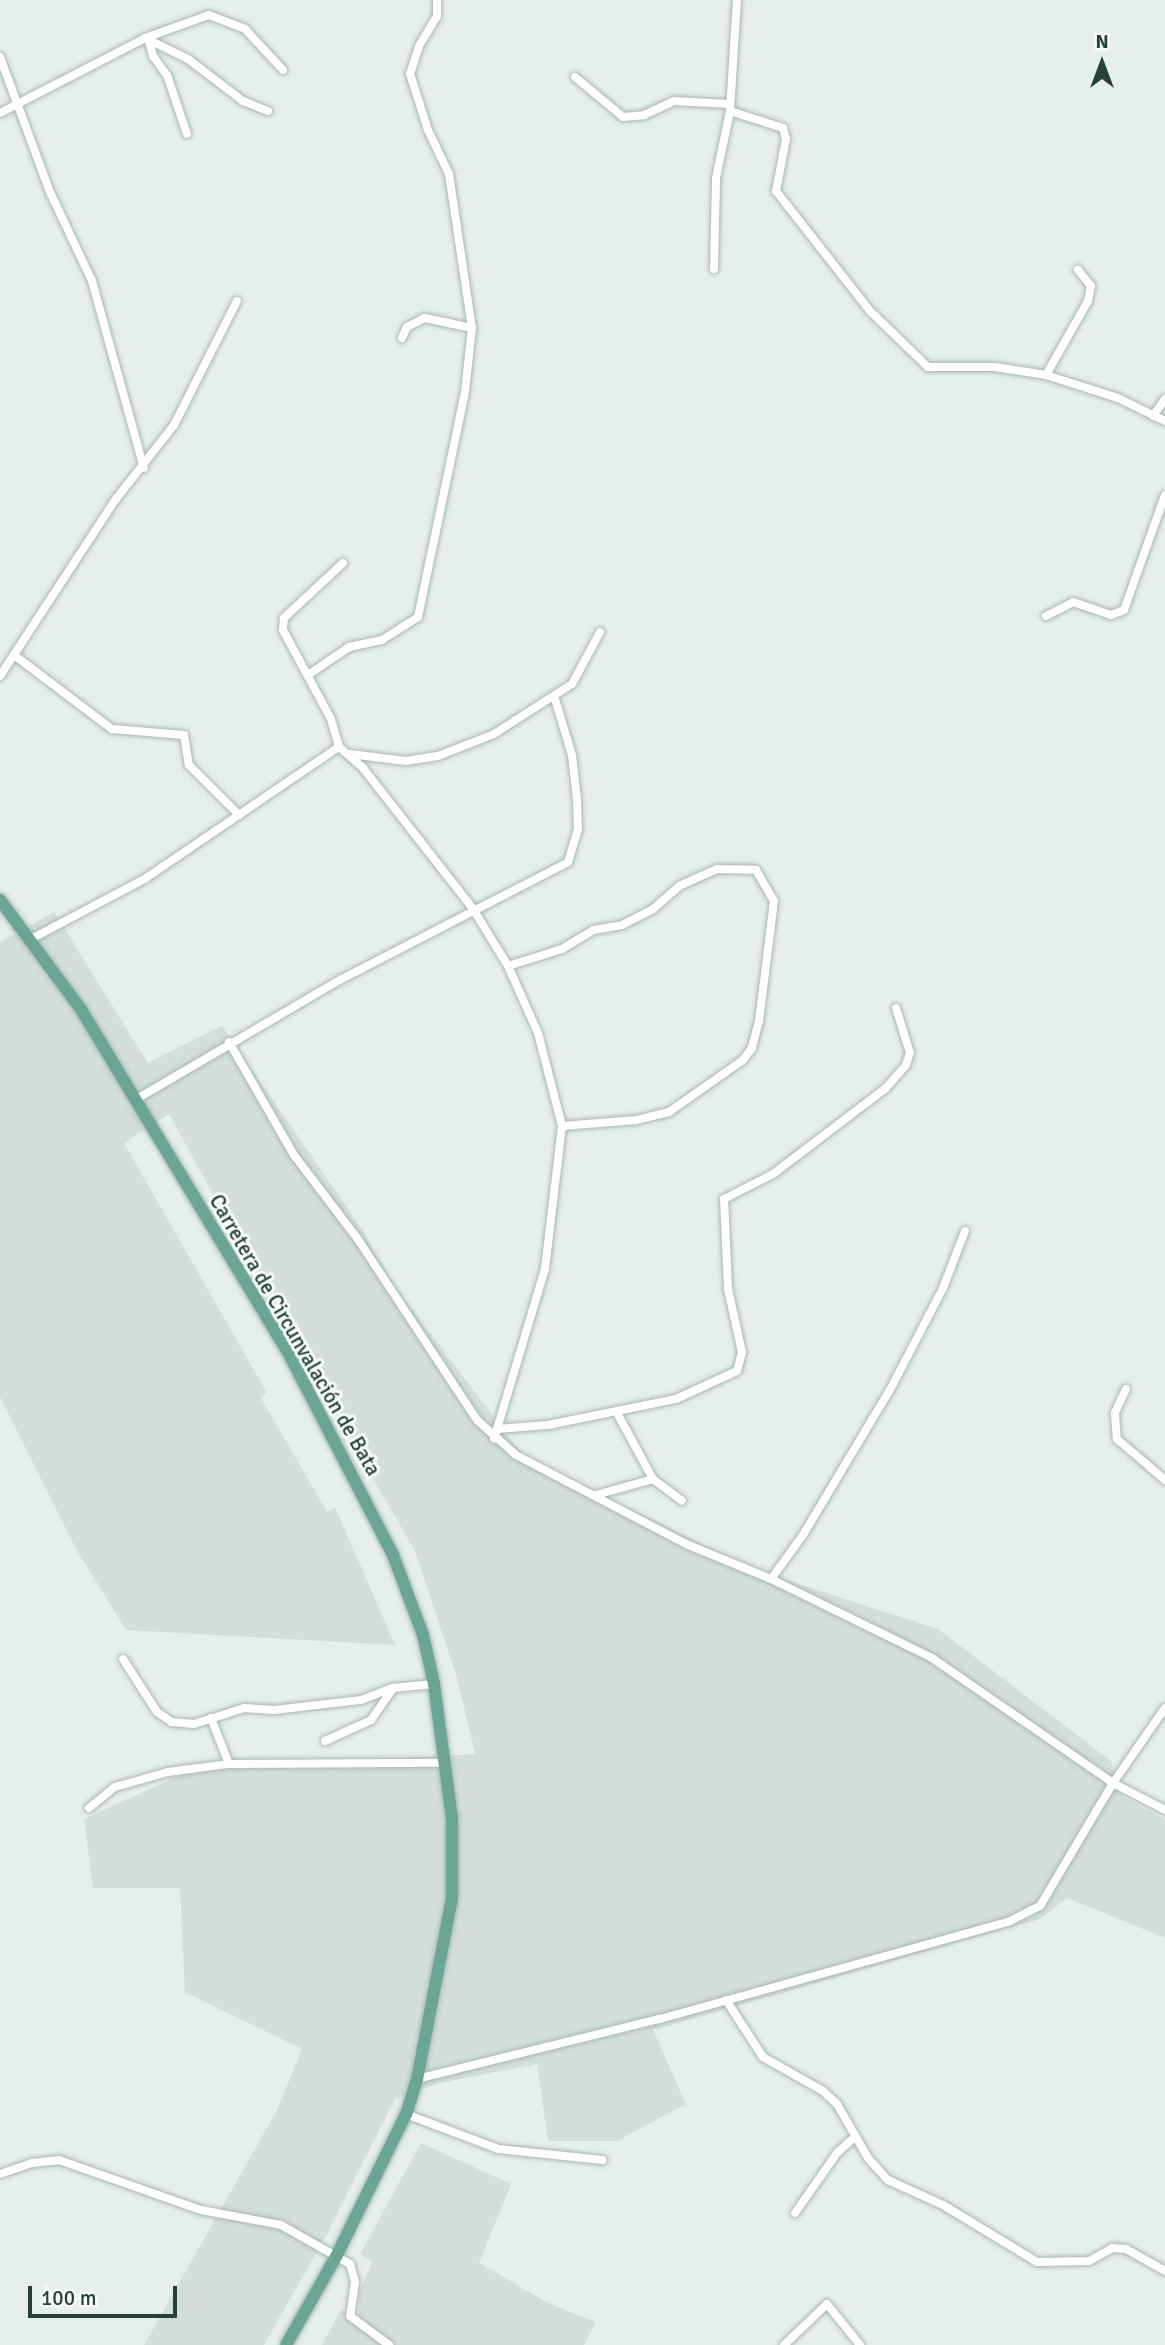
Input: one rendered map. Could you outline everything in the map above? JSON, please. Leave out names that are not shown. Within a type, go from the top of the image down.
[{"type":"main road","name":"Carretera de Circunvalación de Bata","points":[[0,900],[31,939],[135,1100],[291,1358],[370,1504],[423,1635],[434,1684],[447,1763],[452,1898],[417,2079],[405,2114],[337,2255],[286,2345]]},
{"type":"street","points":[[308,675],[349,647],[382,640],[418,617],[465,392],[472,328],[449,174],[428,130],[410,74],[419,46],[437,16],[437,0]]},
{"type":"street","points":[[714,269],[716,178],[730,107],[737,0]]},
{"type":"street","points":[[0,113],[147,39],[197,17],[223,18],[245,29],[283,70]]},
{"type":"street","points":[[147,39],[188,59],[243,101],[268,111]]},
{"type":"street","points":[[147,39],[153,56],[167,75],[187,135]]},
{"type":"street","points":[[0,57],[50,192],[92,281],[144,468]]},
{"type":"street","points":[[575,78],[623,117],[644,115],[674,101],[730,107],[783,128],[786,139],[776,191],[871,312],[909,352],[938,369],[995,368],[1046,375],[1118,398],[1165,421]]},
{"type":"street","points":[[1046,375],[1088,301],[1091,286],[1078,270]]},
{"type":"street","points":[[0,676],[116,499],[144,468],[198,385],[237,301]]},
{"type":"street","points":[[401,338],[407,327],[425,318],[472,328]]},
{"type":"street","points":[[1153,416],[1165,399]]},
{"type":"street","points":[[1046,616],[1073,602],[1111,615],[1124,610],[1165,495]]},
{"type":"street","points":[[343,564],[281,622],[331,719],[339,747],[347,753],[473,909],[508,966],[538,1033],[562,1126],[545,1269],[494,1438]]},
{"type":"street","points":[[347,753],[385,761],[438,756],[494,734],[555,699],[572,684],[600,632]]},
{"type":"street","points":[[14,655],[112,729],[184,735],[189,765],[239,815]]},
{"type":"street","points":[[135,1100],[229,1042],[473,909],[568,862],[578,829],[577,800],[572,755],[555,699]]},
{"type":"street","points":[[31,939],[146,878],[339,747]]},
{"type":"street","points":[[508,966],[562,949],[594,930],[622,925],[653,909],[679,886],[717,869],[756,870],[774,901],[759,1021],[752,1048],[743,1060],[669,1112],[636,1120],[562,1126]]},
{"type":"street","points":[[497,1429],[617,1413],[676,1399],[737,1371],[742,1352],[727,1289],[724,1199],[773,1174],[886,1088],[906,1065],[910,1053],[896,1008]]},
{"type":"street","points":[[229,1042],[294,1155],[494,1438],[516,1455],[596,1494],[686,1544],[771,1579],[949,1668],[1113,1783],[1165,1810]]},
{"type":"street","points":[[771,1579],[803,1535],[891,1388],[943,1288],[965,1231]]},
{"type":"street","points":[[1126,1389],[1115,1413],[1117,1440],[1165,1480]]},
{"type":"street","points":[[617,1413],[653,1479],[682,1501]]},
{"type":"street","points":[[596,1494],[653,1479]]},
{"type":"street","points":[[123,1660],[157,1712],[172,1722],[194,1724],[244,1708],[274,1710],[361,1700],[393,1688],[434,1684]]},
{"type":"street","points":[[326,1741],[371,1720],[393,1688]]},
{"type":"street","points":[[417,2079],[726,2000],[1027,1914],[1050,1891],[1113,1783],[1165,1708]]},
{"type":"street","points":[[211,1718],[229,1765]]},
{"type":"street","points":[[89,1808],[103,1793],[130,1780],[229,1765],[447,1763]]},
{"type":"street","points":[[726,2000],[763,2057],[823,2091],[849,2121],[855,2137],[888,2180],[960,2215],[1037,2262],[1089,2261],[1112,2249],[1126,2249],[1165,2271]]},
{"type":"street","points":[[405,2114],[498,2149],[602,2160]]},
{"type":"street","points":[[795,2214],[837,2153],[855,2137]]},
{"type":"street","points":[[0,2174],[42,2161],[72,2163],[201,2210],[270,2221],[337,2255],[354,2273],[350,2316],[389,2345]]},
{"type":"street","points":[[785,2345],[827,2304],[860,2345]]},
{"type":"shaded area","points":[[54,912],[148,1063],[222,1026],[363,1231],[396,1288],[524,1457],[755,1570],[938,1629],[1111,1761],[1122,1796],[1165,1820],[1165,1938],[1067,1898],[1040,1919],[653,2030],[686,2104],[617,2141],[548,2141],[537,2064],[440,2083],[395,2099],[328,2232],[264,2345],[144,2345],[277,2110],[302,2049],[185,1992],[180,1888],[93,1888],[84,1819],[191,1770],[475,1754],[457,1678],[415,1551],[296,1346],[169,1114],[124,1143],[267,1393],[261,1398],[327,1512],[335,1507],[395,1645],[126,1630],[75,1547],[0,1397],[0,942]]},
{"type":"shaded area","points":[[421,2143],[511,2184],[479,2263],[548,2303],[596,2322],[584,2345],[322,2345],[341,2310],[359,2321],[359,2293],[372,2262],[360,2254]]}]
